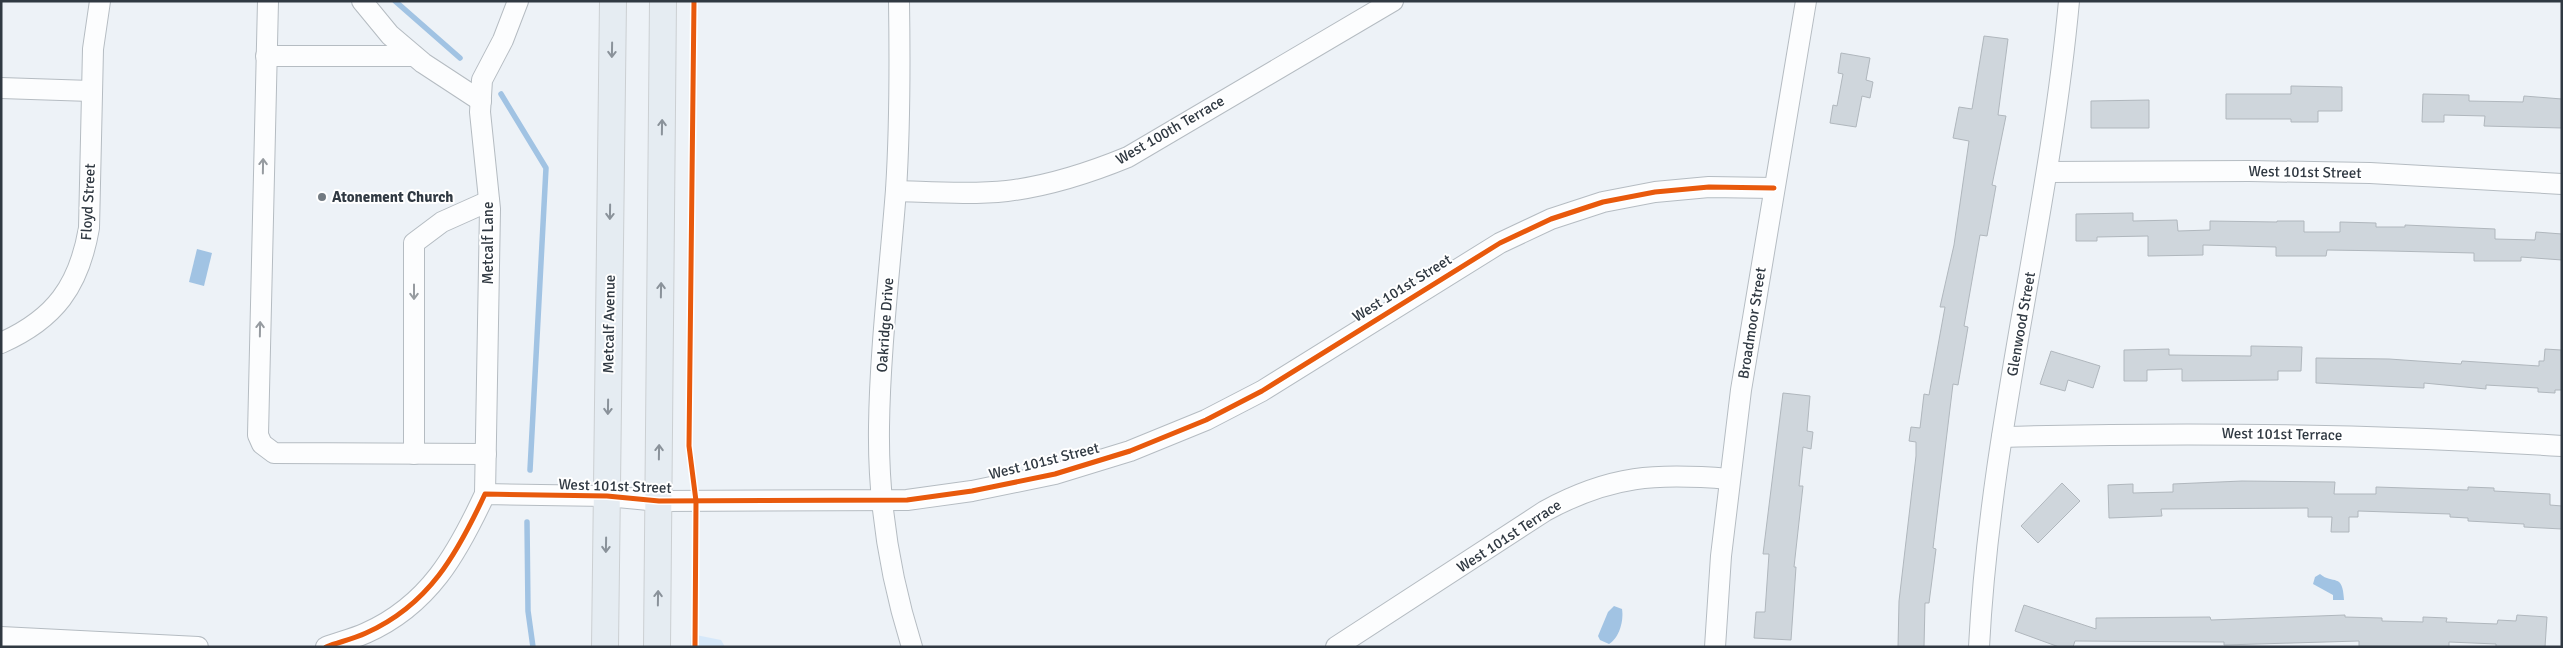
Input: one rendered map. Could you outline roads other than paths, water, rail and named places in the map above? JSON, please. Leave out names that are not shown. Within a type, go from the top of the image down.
[{"type":"main road","name":"Metcalf Avenue","points":[[605,647],[613,1]]},
{"type":"main road","points":[[657,647],[664,1]]},
{"type":"street","name":"Floyd Street","points":[[1,343],[24,333],[56,307],[74,282],[84,254],[89,228],[93,49],[100,1]]},
{"type":"street","points":[[268,1],[258,435],[262,444],[274,453],[486,454]]},
{"type":"street","points":[[362,1],[390,35],[414,56],[481,101]]},
{"type":"street","name":"Metcalf Lane","points":[[485,494],[489,201],[481,101],[482,80],[503,40],[518,1]]},
{"type":"street","name":"Oakridge Drive","points":[[899,1],[900,75],[896,191],[879,427],[883,501],[897,592],[912,647]]},
{"type":"street","name":"West 100th Terrace","points":[[896,191],[976,193],[1006,191],[1048,184],[1091,172],[1128,156],[1393,1]]},
{"type":"street","name":"Broadmoor Street","points":[[1715,647],[1729,479],[1741,390],[1806,1]]},
{"type":"street","name":"Glenwood Street","points":[[1979,647],[1990,526],[2002,437],[2048,172],[2069,1]]},
{"type":"street","points":[[266,56],[414,56]]},
{"type":"street","points":[[1,88],[91,91]]},
{"type":"street","name":"West 101st Street","points":[[2048,172],[2249,171],[2361,173],[2562,184]]},
{"type":"street","name":"West 101st Street","points":[[485,494],[607,496],[659,501],[883,501],[972,492],[1055,474],[1130,451],[1206,420],[1277,382],[1500,243],[1551,219],[1603,202],[1655,192],[1709,187],[1774,188]]},
{"type":"street","points":[[414,454],[414,243],[442,222],[489,201]]},
{"type":"street","name":"West 101st Terrace","points":[[2002,437],[2159,433],[2301,434],[2449,438],[2562,446]]},
{"type":"street","name":"West 101st Terrace","points":[[1336,647],[1546,511],[1571,497],[1605,484],[1641,477],[1683,475],[1729,479]]},
{"type":"street","points":[[326,647],[365,634],[394,619],[433,585],[452,559],[485,494]]},
{"type":"street","points":[[1,637],[198,647]]},
{"type":"water","points":[[197,249],[212,253],[204,286],[189,282]]},
{"type":"water","points":[[2320,574],[2339,582],[2342,586],[2344,600],[2333,600],[2333,595],[2313,584],[2315,577]]},
{"type":"water","points":[[1614,606],[1622,609],[1622,619],[1616,638],[1609,644],[1600,640],[1598,636],[1608,612]]},
{"type":"waterway","points":[[395,1],[460,58]]},
{"type":"waterway","points":[[501,94],[546,168],[530,470]]},
{"type":"waterway","points":[[527,522],[528,611],[533,647]]},
{"type":"place","name":"Atonement Church","points":[[322,197]]}]
